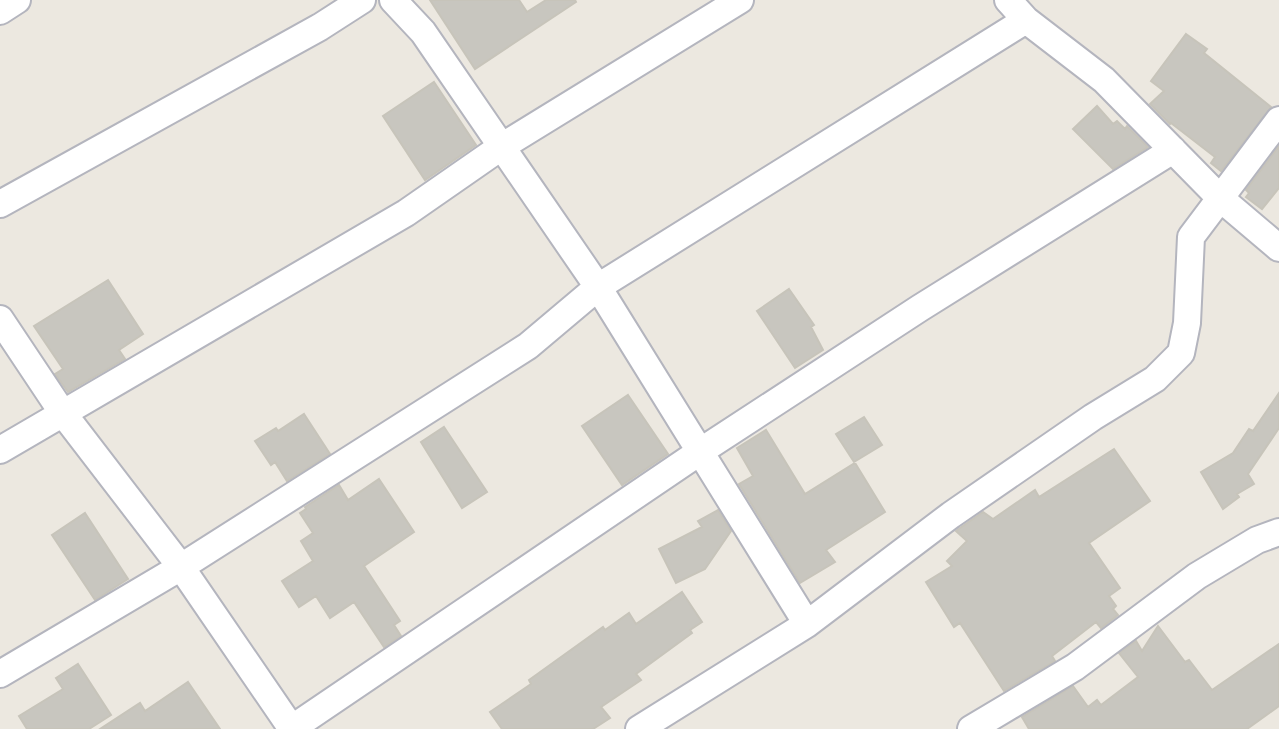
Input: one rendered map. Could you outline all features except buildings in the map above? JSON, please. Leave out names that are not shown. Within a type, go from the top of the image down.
[{"type":"street","points":[[0,11],[17,0]]},
{"type":"street","points":[[0,204],[320,27],[362,0]]},
{"type":"street","points":[[393,0],[423,32],[598,287],[807,624]]},
{"type":"street","points":[[0,450],[406,214],[501,147],[740,0]]},
{"type":"street","points":[[1008,0],[1026,20],[1104,80],[1220,198],[1279,248]]},
{"type":"street","points":[[0,674],[181,566],[528,346],[598,287],[1026,20]]},
{"type":"street","points":[[639,729],[807,624],[951,515],[1093,417],[1155,379],[1181,353],[1187,323],[1191,237],[1279,120]]},
{"type":"street","points":[[0,319],[62,412],[181,566],[292,729],[701,451],[919,308],[1173,150]]},
{"type":"street","points":[[971,729],[1075,667],[1198,576],[1257,540],[1279,532]]}]
